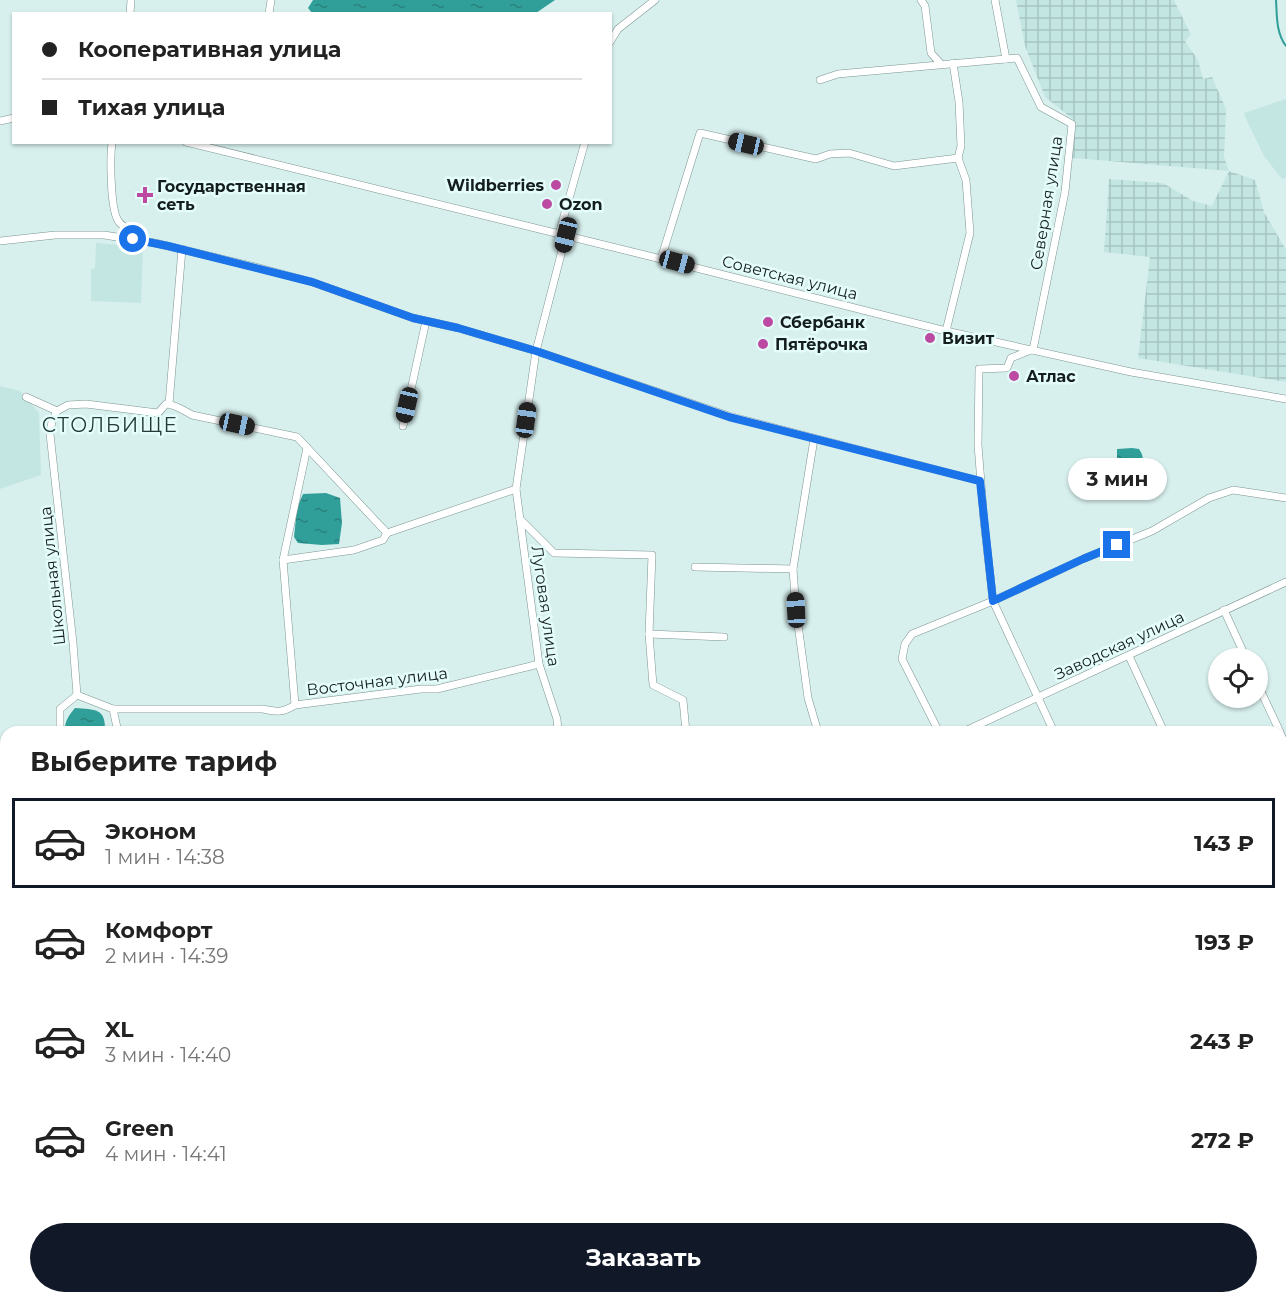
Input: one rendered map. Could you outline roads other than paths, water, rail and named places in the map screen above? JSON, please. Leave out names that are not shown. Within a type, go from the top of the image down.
[{"type":"street","points":[[612,39],[618,29],[655,0]]},
{"type":"street","points":[[921,0],[925,6],[931,52],[941,64]]},
{"type":"street","points":[[820,80],[838,74],[1006,59],[995,0]]},
{"type":"street","name":"Северная улица","points":[[1006,59],[1017,58],[1041,107],[1072,124],[1065,192],[1033,350]]},
{"type":"street","points":[[946,331],[970,233],[966,180],[958,158],[961,146],[959,102],[953,63]]},
{"type":"street","points":[[661,259],[700,133],[816,159],[830,154],[849,153],[894,166],[958,158]]},
{"type":"street","points":[[112,144],[115,214],[120,224],[131,231],[133,239]]},
{"type":"street","name":"Советская улица","points":[[194,144],[946,331],[1131,372],[1286,399]]},
{"type":"street","name":"Луговая улица","points":[[558,726],[539,664],[516,489],[536,351],[585,144]]},
{"type":"street","points":[[0,241],[81,234],[104,235],[182,249],[312,282],[413,318],[458,328],[536,351],[754,424],[980,481]]},
{"type":"street","points":[[169,404],[182,249]]},
{"type":"street","points":[[403,426],[426,321]]},
{"type":"street","points":[[1033,350],[1011,358],[1007,368],[979,369],[978,443],[993,601],[1051,726]]},
{"type":"street","points":[[26,397],[57,411],[68,405],[86,404],[158,413],[166,404],[169,404],[192,415],[297,437],[387,533]]},
{"type":"street","name":"Школьная улица","points":[[57,411],[50,434],[73,643],[76,695]]},
{"type":"street","points":[[814,439],[793,569],[808,698],[816,726]]},
{"type":"street","points":[[295,705],[283,560],[307,448]]},
{"type":"street","points":[[283,560],[354,550],[383,540],[387,533],[516,489]]},
{"type":"street","points":[[936,726],[902,659],[905,644],[912,634],[1152,531],[1209,498],[1233,490],[1286,498]]},
{"type":"street","points":[[520,519],[554,553],[652,555],[650,634],[653,685],[683,700],[685,726]]},
{"type":"street","points":[[695,567],[793,569]]},
{"type":"street","name":"Заводская улица","points":[[976,726],[1286,582]]},
{"type":"street","points":[[1224,610],[1241,648]]},
{"type":"street","points":[[650,634],[724,637]]},
{"type":"street","points":[[1129,656],[1161,726]]},
{"type":"street","name":"Восточная улица","points":[[76,695],[113,709],[263,709],[278,712],[295,705],[437,689],[539,664]]},
{"type":"street","points":[[60,726],[60,709],[76,695]]},
{"type":"street","points":[[1268,707],[1276,726]]},
{"type":"street","points":[[113,709],[117,726]]},
{"type":"water","points":[[313,0],[555,0],[537,12],[311,12],[308,8]]},
{"type":"water","points":[[1117,449],[1139,449],[1143,460],[1142,467],[1121,473],[1117,463]]},
{"type":"water","points":[[326,493],[340,498],[342,523],[339,544],[298,543],[294,537],[297,508],[303,494]]},
{"type":"water","points":[[75,708],[94,710],[104,718],[105,726],[65,726]]},
{"type":"waterway","points":[[1276,0],[1279,30],[1286,46]]},
{"type":"place","name":"Wildberries","points":[[556,185]]},
{"type":"place","name":"Государственная сеть","points":[[145,195]]},
{"type":"place","name":"Ozon","points":[[547,204]]},
{"type":"place","name":"Сбербанк","points":[[768,322]]},
{"type":"place","name":"Визит","points":[[930,338]]},
{"type":"place","name":"Пятёрочка","points":[[763,344]]},
{"type":"place","name":"Атлас","points":[[1014,376]]},
{"type":"district","name":"СТОЛБИЩЕ","points":[[110,425]]}]
